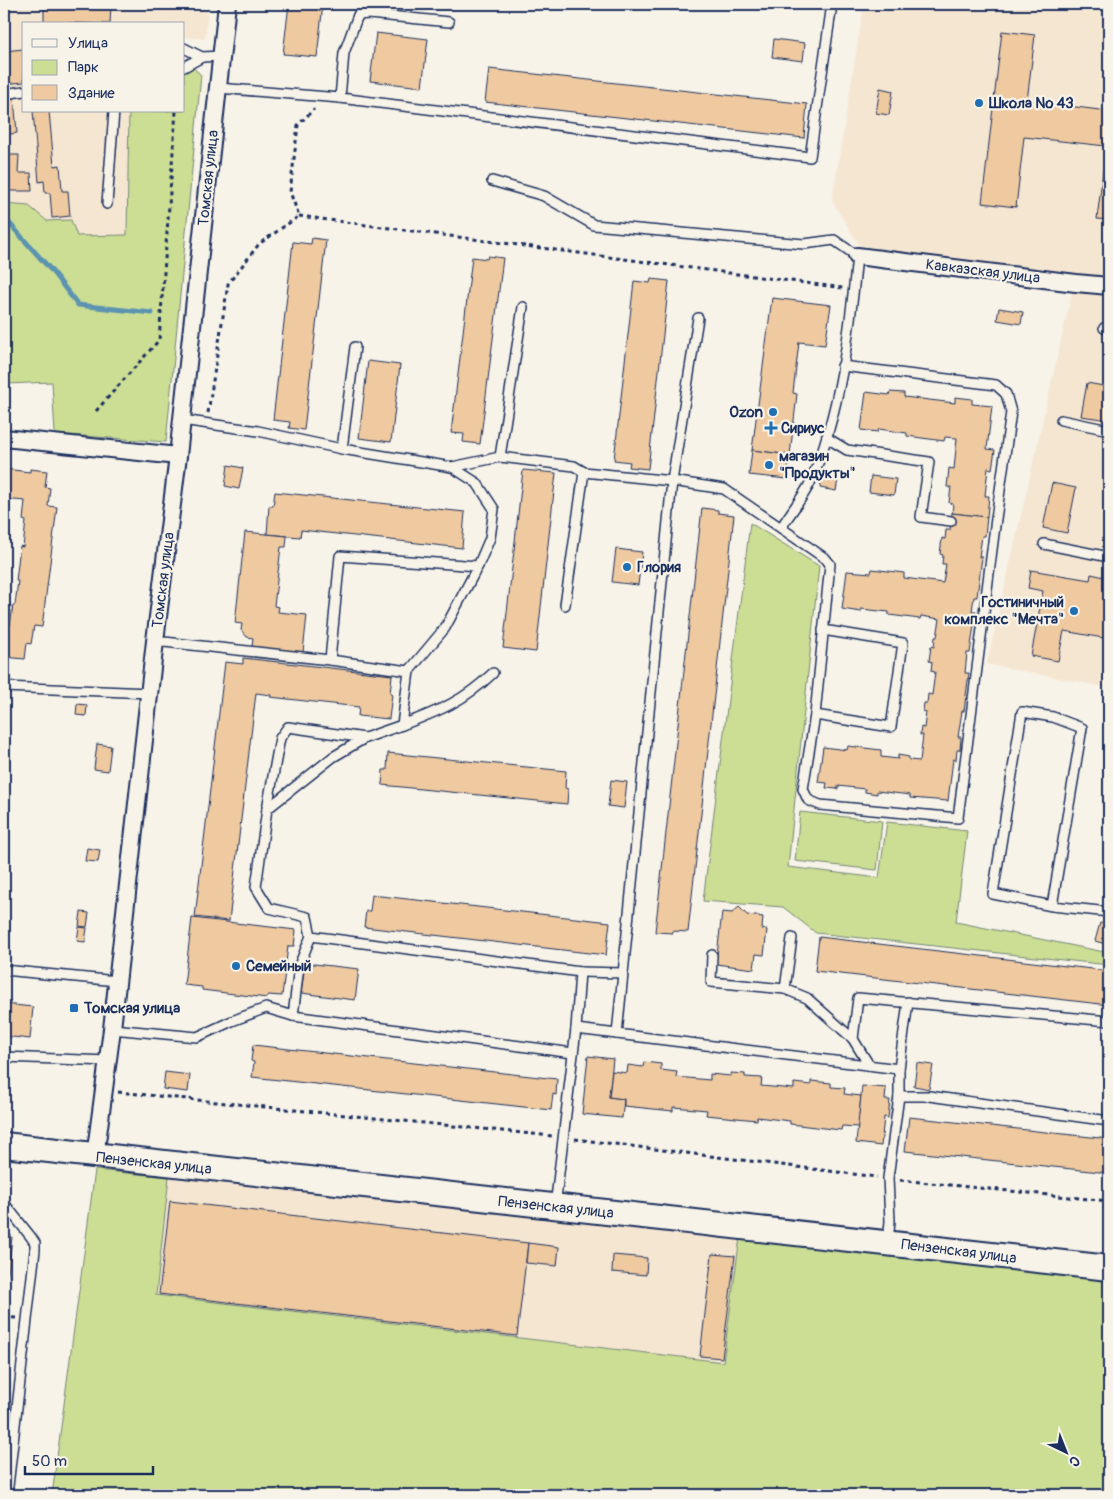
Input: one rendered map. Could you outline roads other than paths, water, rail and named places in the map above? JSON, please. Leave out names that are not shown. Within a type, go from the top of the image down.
[{"type":"street","name":"Томская улица","points":[[95,1157],[105,1090],[155,641],[178,456],[227,4]]},
{"type":"street","name":"Кавказская улица","points":[[858,256],[1109,286]]},
{"type":"street","points":[[4,438],[178,456]]},
{"type":"street","name":"Пензенская улица","points":[[4,1146],[888,1242],[1109,1268]]},
{"type":"lane","points":[[218,88],[340,98],[810,157],[832,4]]},
{"type":"lane","points":[[340,98],[344,53],[358,15],[369,14],[449,22]]},
{"type":"lane","points":[[185,48],[202,57]]},
{"type":"lane","points":[[185,66],[202,57],[222,56]]},
{"type":"lane","points":[[4,94],[22,91]]},
{"type":"lane","points":[[107,204],[114,112]]},
{"type":"lane","points":[[492,182],[544,196],[594,225],[804,244],[834,240],[858,256],[842,366],[827,438],[809,484],[781,528]]},
{"type":"lane","points":[[500,457],[523,307]]},
{"type":"lane","points":[[617,1034],[672,481],[698,318]]},
{"type":"lane","points":[[342,449],[355,347]]},
{"type":"lane","points":[[182,420],[258,430],[342,449],[452,467],[500,457],[574,466],[584,472],[672,481],[724,489],[826,559],[830,564],[815,715],[803,789],[808,800],[820,805],[958,818],[990,525],[1011,412],[1006,394],[996,385],[842,366]]},
{"type":"lane","points":[[1060,420],[1109,430]]},
{"type":"lane","points":[[827,438],[848,450],[930,462],[921,517],[951,521]]},
{"type":"lane","points":[[402,726],[409,671],[445,628],[478,566],[490,538],[494,509],[477,483],[452,467]]},
{"type":"lane","points":[[565,605],[584,472]]},
{"type":"lane","points":[[1044,544],[1109,557]]},
{"type":"lane","points":[[330,660],[340,556],[478,566]]},
{"type":"lane","points":[[815,715],[891,727],[903,643],[823,630]]},
{"type":"lane","points":[[155,641],[330,660],[409,671]]},
{"type":"lane","points":[[267,809],[333,756],[365,738],[443,710],[477,688],[493,673]]},
{"type":"lane","points":[[4,687],[150,693]]},
{"type":"lane","points":[[1052,906],[1082,728],[1053,717],[1022,712],[993,894],[1052,906],[1109,912]]},
{"type":"lane","points":[[293,1016],[299,966],[311,936],[307,917],[269,908],[256,887],[267,809],[280,738],[288,727],[365,738]]},
{"type":"lane","points":[[311,936],[580,972],[623,974]]},
{"type":"lane","points":[[785,989],[792,938]]},
{"type":"lane","points":[[712,955],[711,982],[785,989],[807,998],[853,1039],[870,1065]]},
{"type":"lane","points":[[4,970],[117,982]]},
{"type":"lane","points":[[555,1207],[576,1029],[580,972]]},
{"type":"lane","points":[[853,1039],[858,998],[1109,1021]]},
{"type":"lane","points":[[888,1242],[890,1221],[888,1178],[908,1002]]},
{"type":"lane","points":[[112,1028],[197,1037],[232,1020],[266,1008],[293,1016],[573,1053]]},
{"type":"lane","points":[[576,1029],[899,1070]]},
{"type":"lane","points":[[4,1057],[108,1061]]},
{"type":"lane","points":[[898,1096],[929,1096],[1109,1120]]},
{"type":"lane","points":[[4,1203],[31,1237],[35,1250],[7,1495]]},
{"type":"waterway","points":[[4,223],[10,224],[51,270],[78,305],[152,313]]},
{"type":"place","name":"Школа № 43","points":[[979,103]]},
{"type":"place","name":"Ozon","points":[[773,412]]},
{"type":"place","name":"Сириус","points":[[771,428]]},
{"type":"place","name":"магазин \"Продукты\"","points":[[769,465]]},
{"type":"place","name":"Глория","points":[[627,567]]},
{"type":"place","name":"Гостиничный комплекс \"Мечта\"","points":[[1074,611]]},
{"type":"place","name":"Семейный","points":[[236,966]]},
{"type":"place","name":"Томская улица","points":[[74,1008]]}]
